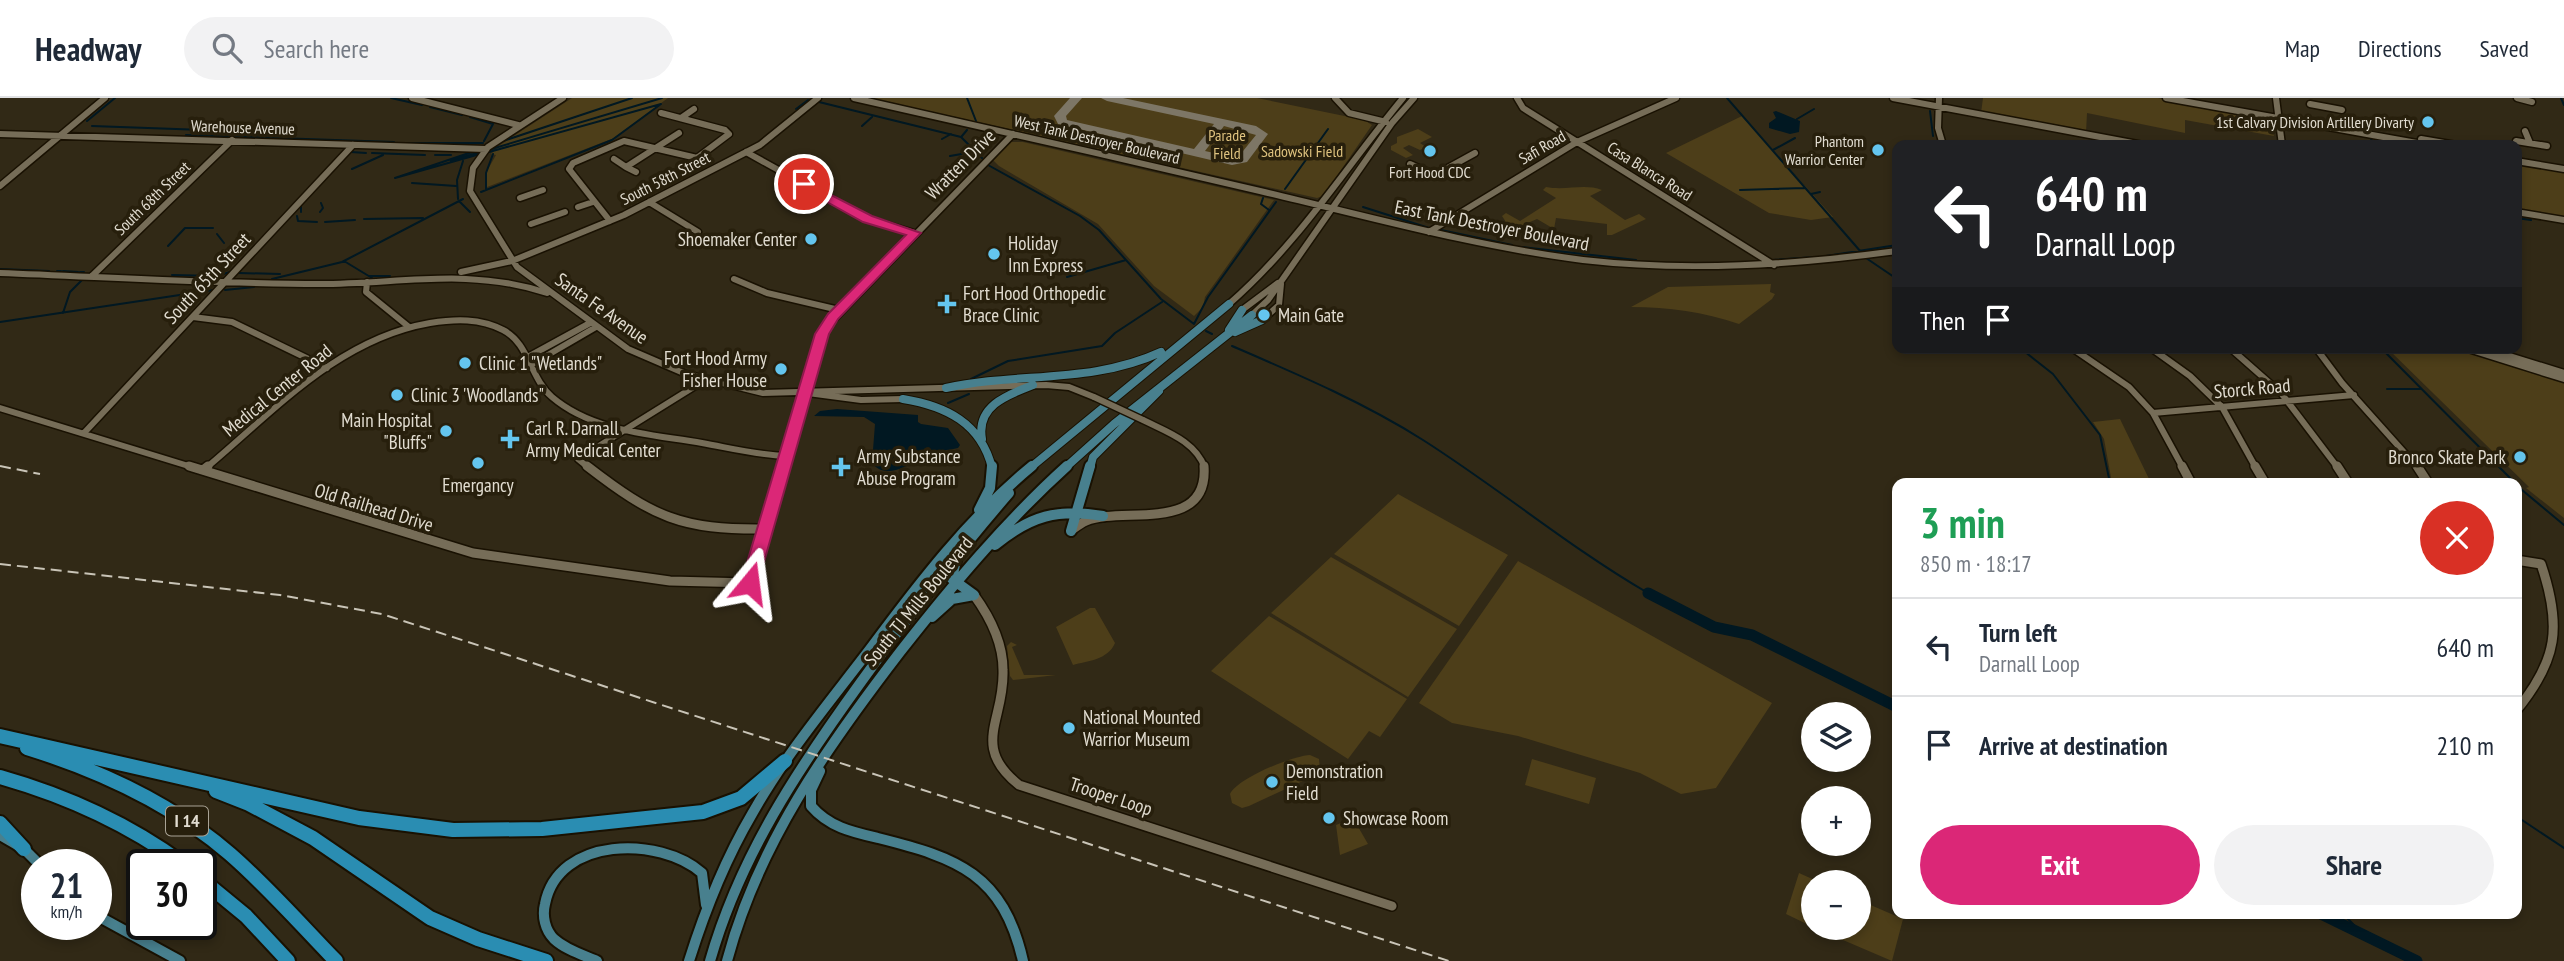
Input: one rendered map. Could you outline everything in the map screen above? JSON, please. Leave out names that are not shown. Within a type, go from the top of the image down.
[{"type":"highway","points":[[0,738],[140,767],[359,818],[414,827],[498,831],[703,812],[741,797],[785,761]]},
{"type":"highway","name":"I 14","points":[[0,738],[117,783],[190,823],[216,842],[336,961]]},
{"type":"highway","points":[[140,767],[249,804],[330,848],[392,895],[430,918],[478,939],[546,961]]},
{"type":"highway","name":"I 14","points":[[0,777],[80,803],[114,818],[162,849]]},
{"type":"highway","points":[[0,823],[24,849]]},
{"type":"highway","points":[[217,892],[246,916],[288,961]]},
{"type":"main road","name":"South TJ Mills Boulevard","points":[[689,961],[706,908],[744,827],[785,761],[887,624],[968,526],[1037,461],[1229,304]]},
{"type":"main road","points":[[1227,334],[1252,315]]},
{"type":"main road","points":[[1227,334],[1252,315]]},
{"type":"main road","name":"South TJ Mills Boulevard","points":[[727,961],[748,893],[768,847],[829,748],[915,629],[958,579],[1064,468],[1129,410],[1227,334]]},
{"type":"main road","points":[[946,388],[1130,367],[1183,341]]},
{"type":"main road","points":[[968,526],[982,504],[991,476],[980,427],[989,409],[1010,393],[1033,385]]},
{"type":"main road","points":[[1071,531],[1093,457],[1149,404],[1163,386]]},
{"type":"main road","points":[[904,394],[962,416],[983,442]]},
{"type":"main road","name":"South TJ Mills Boulevard","points":[[710,961],[742,870],[776,807],[820,739],[966,541],[1037,461]]},
{"type":"main road","points":[[958,579],[1021,523],[1055,510],[1076,510],[1103,516]]},
{"type":"main road","points":[[966,541],[950,576],[958,579],[974,595]]},
{"type":"main road","points":[[915,629],[952,599],[974,595]]},
{"type":"main road","points":[[829,748],[811,790],[811,806],[823,822],[845,831],[940,854],[961,864],[998,896],[1020,942],[1023,961]]},
{"type":"main road","points":[[0,835],[24,849]]},
{"type":"main road","points":[[597,961],[559,943],[551,935],[543,911],[545,899],[557,878],[589,855],[603,851],[637,850],[684,859],[702,873],[706,908]]},
{"type":"main road","points":[[112,925],[146,946],[180,961]]},
{"type":"street","points":[[0,186],[104,98]]},
{"type":"street","points":[[412,98],[518,125]]},
{"type":"street","points":[[486,149],[518,125],[564,98]]},
{"type":"street","name":"South 58th Street","points":[[448,275],[512,261],[610,221],[746,152],[772,136],[818,98]]},
{"type":"street","name":"West Tank Destroyer Boulevard","points":[[854,98],[1335,208]]},
{"type":"street","points":[[1335,98],[1343,110],[1392,124]]},
{"type":"street","name":"South TJ Mills Boulevard","points":[[1229,304],[1273,267],[1324,206],[1382,121],[1403,98]]},
{"type":"street","points":[[1252,315],[1268,300],[1392,124],[1414,98]]},
{"type":"street","name":"Casa Blanca Road","points":[[1517,98],[1523,108],[1774,265]]},
{"type":"street","name":"Safi Road","points":[[1429,232],[1577,142],[1676,98]]},
{"type":"street","points":[[1893,98],[2117,140]]},
{"type":"street","points":[[1939,98],[1937,106],[1942,140]]},
{"type":"street","points":[[2166,98],[2424,140]]},
{"type":"street","points":[[2194,98],[2402,140]]},
{"type":"street","points":[[2276,98],[2281,140]]},
{"type":"street","points":[[2519,98],[2532,102]]},
{"type":"street","points":[[2519,98],[2523,106]]},
{"type":"street","points":[[2310,102],[2341,108]]},
{"type":"street","points":[[681,118],[694,109]]},
{"type":"street","points":[[610,221],[569,167],[624,141],[697,158],[729,134],[725,130],[661,113]]},
{"type":"street","points":[[626,167],[658,149],[679,133]]},
{"type":"street","name":"Warehouse Avenue","points":[[0,134],[486,149]]},
{"type":"street","name":"Wratten Drive","points":[[750,583],[818,344],[839,310],[1013,134]]},
{"type":"street","points":[[2515,139],[2528,138],[2546,144]]},
{"type":"street","name":"South 68th Street","points":[[92,276],[232,140]]},
{"type":"street","name":"South 65th Street","points":[[84,433],[353,145]]},
{"type":"street","name":"Santa Fe Avenue","points":[[486,149],[471,172],[470,191],[512,261],[593,325],[643,356],[705,380],[757,392],[805,392]]},
{"type":"street","points":[[746,152],[867,219],[914,233]]},
{"type":"street","points":[[1410,164],[1435,175],[1475,153]]},
{"type":"street","points":[[614,159],[636,172]]},
{"type":"street","points":[[2522,160],[2564,167]]},
{"type":"street","points":[[520,198],[542,190]]},
{"type":"street","points":[[1294,199],[1311,209],[1313,219]]},
{"type":"street","points":[[579,207],[593,202]]},
{"type":"street","points":[[649,202],[698,232]]},
{"type":"street","name":"East Tank Destroyer Boulevard","points":[[1335,208],[1429,232],[1521,251],[1599,261],[1698,267],[1774,265],[1892,252]]},
{"type":"street","points":[[531,224],[565,212]]},
{"type":"street","points":[[2522,213],[2564,220]]},
{"type":"street","points":[[0,272],[226,281],[367,282],[448,275],[510,281],[555,296]]},
{"type":"street","points":[[734,279],[767,293],[839,310]]},
{"type":"street","points":[[367,282],[366,292],[409,327]]},
{"type":"street","points":[[1252,315],[1279,305],[1281,282]]},
{"type":"street","points":[[193,317],[232,322],[327,368]]},
{"type":"street","name":"Medical Center Road","points":[[202,471],[327,368],[360,346],[409,327],[450,321],[486,324],[514,337],[541,386],[564,406],[595,422],[624,430],[762,455],[786,456]]},
{"type":"street","points":[[528,362],[593,325]]},
{"type":"street","points":[[2081,354],[2129,387],[2153,413],[2188,478]]},
{"type":"street","points":[[2159,354],[2190,376],[2222,407],[2262,478]]},
{"type":"street","points":[[2237,354],[2289,401],[2325,446],[2345,478]]},
{"type":"street","points":[[2321,354],[2424,478]]},
{"type":"street","points":[[2484,354],[2564,379]]},
{"type":"street","points":[[2503,354],[2564,373]]},
{"type":"street","points":[[705,380],[578,459],[645,510],[668,522],[706,529],[765,529]]},
{"type":"street","points":[[805,392],[816,396],[860,400],[946,388],[1033,385],[1069,387],[1143,420],[1195,450],[1205,466],[1203,483],[1191,501],[1159,516],[1141,519],[1103,516],[1086,519],[1071,531]]},
{"type":"street","points":[[805,392],[869,390],[874,393],[904,394]]},
{"type":"street","name":"Storck Road","points":[[2153,413],[2354,395]]},
{"type":"street","name":"Old Railhead Drive","points":[[0,408],[473,553],[670,581],[750,583]]},
{"type":"street","points":[[2522,561],[2541,564],[2561,603],[2561,635],[2556,657],[2544,680],[2522,704]]},
{"type":"street","name":"Trooper Loop","points":[[974,595],[1002,648],[1004,680],[991,752],[996,765],[1006,776],[1020,785],[1392,906]]},
{"type":"green space","points":[[572,98],[668,98],[614,138],[487,187],[487,171],[496,155],[491,154],[500,145]]},
{"type":"green space","name":"Sadowski Field","points":[[870,98],[1257,98],[1364,120],[1372,125],[1323,196],[1317,198]]},
{"type":"green space","points":[[1983,98],[2158,98],[2268,119],[2274,136],[2185,120],[2185,133],[2087,113],[2086,133],[1981,113]]},
{"type":"green space","points":[[1742,116],[1833,217],[1811,220],[1769,213],[1666,153]]},
{"type":"green space","points":[[1418,129],[1432,137],[1420,143],[1426,147],[1420,150],[1409,145],[1403,148],[1413,155],[1406,158],[1391,150],[1391,146],[1397,143],[1397,137]]},
{"type":"green space","points":[[1011,142],[1023,142],[1274,200],[1205,297],[1203,307],[1194,316],[1154,286],[1098,224],[999,166],[992,159]]},
{"type":"green space","points":[[2522,164],[2564,171],[2564,218],[2522,211]]},
{"type":"green space","points":[[1546,187],[1588,187],[1602,190],[1590,196],[1625,220],[1639,214],[1646,219],[1612,235],[1607,235],[1607,224],[1556,218],[1554,229],[1537,219],[1511,230],[1502,216],[1506,213],[1520,221],[1556,198],[1543,190]]},
{"type":"green space","points":[[1771,284],[1770,292],[1775,294],[1772,299],[1739,324],[1686,311],[1631,307],[1668,287]]},
{"type":"green space","points":[[2393,354],[2477,354],[2564,383],[2564,518],[2526,488],[2529,487]]},
{"type":"green space","points":[[2120,419],[2149,478],[2111,478],[2104,439],[2093,422]]},
{"type":"green space","points":[[1398,494],[1508,555],[1459,626],[1334,554]]},
{"type":"green space","points":[[1331,557],[1457,629],[1408,697],[1271,613]]},
{"type":"green space","points":[[1518,561],[1772,703],[1716,788],[1681,794],[1640,773],[1518,736],[1452,723],[1419,703]]},
{"type":"green space","points":[[1090,608],[1095,608],[1115,643],[1112,649],[1102,656],[1073,665],[1056,627]]},
{"type":"green space","points":[[1269,616],[1407,699],[1380,737],[1369,731],[1348,759],[1211,671]]},
{"type":"green space","points":[[1011,642],[1017,645],[1012,647],[1024,675],[1056,675],[1013,680],[1010,676],[1007,646]]},
{"type":"green space","name":"Demonstration Field","points":[[1310,755],[1319,759],[1320,768],[1305,780],[1249,806],[1242,808],[1232,803],[1230,794],[1243,781],[1279,764]]},
{"type":"green space","points":[[1532,759],[1596,778],[1589,804],[1525,785]]},
{"type":"green space","points":[[1353,818],[1368,844],[1340,855],[1336,825]]},
{"type":"green space","points":[[1799,873],[1801,921],[1786,914]]},
{"type":"green space","points":[[1871,905],[1892,914],[1892,919],[1903,919],[1892,961],[1843,940],[1871,940]]},
{"type":"water","points":[[1773,112],[1800,121],[1799,132],[1790,134],[1769,128],[1769,123],[1776,118]]},
{"type":"water","points":[[837,409],[918,415],[918,422],[921,424],[948,428],[960,445],[958,448],[935,452],[903,468],[886,471],[879,469],[872,463],[875,424],[864,417],[814,416],[820,411]]},
{"type":"waterway","points":[[87,121],[115,98]]},
{"type":"waterway","points":[[391,98],[422,105]]},
{"type":"waterway","points":[[500,142],[632,98]]},
{"type":"waterway","points":[[488,150],[662,98]]},
{"type":"waterway","points":[[967,98],[976,121]]},
{"type":"waterway","points":[[1727,98],[1860,251]]},
{"type":"waterway","points":[[2561,98],[2564,105]]},
{"type":"waterway","points":[[796,109],[808,100]]},
{"type":"waterway","points":[[819,102],[950,134]]},
{"type":"waterway","points":[[481,192],[612,140],[661,104],[489,152]]},
{"type":"waterway","points":[[430,107],[462,115]]},
{"type":"waterway","points":[[1797,119],[1814,109]]},
{"type":"waterway","points":[[1930,111],[1933,136]]},
{"type":"waterway","points":[[470,117],[493,124],[484,141]]},
{"type":"waterway","points":[[862,126],[872,117]]},
{"type":"waterway","points":[[92,126],[232,131]]},
{"type":"waterway","points":[[1285,189],[1328,129]]},
{"type":"waterway","points":[[962,136],[967,130]]},
{"type":"waterway","points":[[942,139],[950,134]]},
{"type":"waterway","points":[[950,134],[961,137],[982,158]]},
{"type":"waterway","points":[[186,135],[394,142]]},
{"type":"waterway","points":[[1773,150],[1795,138]]},
{"type":"waterway","points":[[407,143],[483,143]]},
{"type":"waterway","points":[[475,151],[395,178],[480,154]]},
{"type":"waterway","points":[[351,152],[366,153]]},
{"type":"waterway","points":[[451,161],[480,152]]},
{"type":"waterway","points":[[950,156],[973,152]]},
{"type":"waterway","points":[[372,153],[425,155]]},
{"type":"waterway","points":[[486,189],[486,173],[493,154]]},
{"type":"waterway","points":[[352,169],[383,155]]},
{"type":"waterway","points":[[435,155],[451,155]]},
{"type":"waterway","points":[[458,199],[457,180],[463,161]]},
{"type":"waterway","points":[[988,165],[1080,216],[1099,230],[1126,260]]},
{"type":"waterway","points":[[1787,166],[1797,165]]},
{"type":"waterway","points":[[412,183],[456,186]]},
{"type":"waterway","points":[[1740,190],[1805,188]]},
{"type":"waterway","points":[[1811,194],[1820,192]]},
{"type":"waterway","points":[[1263,198],[1261,204],[1269,210]]},
{"type":"waterway","points":[[459,201],[463,199]]},
{"type":"waterway","points":[[272,279],[342,262],[459,201]]},
{"type":"waterway","points":[[459,201],[470,212]]},
{"type":"waterway","points":[[1126,260],[1161,299],[1194,324],[1208,297],[1276,202]]},
{"type":"waterway","points":[[320,212],[323,208],[321,203]]},
{"type":"waterway","points":[[301,207],[301,212]]},
{"type":"waterway","points":[[1363,207],[1429,228]]},
{"type":"waterway","points":[[297,216],[298,221],[317,222]]},
{"type":"waterway","points":[[364,219],[423,218]]},
{"type":"waterway","points":[[2522,219],[2531,220]]},
{"type":"waterway","points":[[325,222],[355,220]]},
{"type":"waterway","points":[[168,246],[185,228],[213,228]]},
{"type":"waterway","points":[[1441,230],[1512,245]]},
{"type":"waterway","points":[[217,234],[224,243]]},
{"type":"waterway","points":[[1860,251],[1892,246]]},
{"type":"waterway","points":[[1521,247],[1636,260]]},
{"type":"waterway","points":[[1826,256],[1860,251]]},
{"type":"waterway","points":[[1772,260],[1816,257]]},
{"type":"waterway","points":[[1866,258],[1892,276]]},
{"type":"waterway","points":[[1067,277],[1126,260]]},
{"type":"waterway","points":[[344,261],[372,278]]},
{"type":"waterway","points":[[0,269],[49,271]]},
{"type":"waterway","points":[[63,271],[78,272]]},
{"type":"waterway","points":[[172,275],[217,276],[230,272]]},
{"type":"waterway","points":[[239,273],[280,274]]},
{"type":"waterway","points":[[370,276],[390,276]]},
{"type":"waterway","points":[[63,313],[70,292],[82,280]]},
{"type":"waterway","points":[[225,290],[254,287]]},
{"type":"waterway","points":[[63,313],[213,290]]},
{"type":"waterway","points":[[971,379],[1008,361],[1102,346],[1115,333],[1162,302]]},
{"type":"waterway","points":[[0,322],[63,313]]},
{"type":"waterway","points":[[1206,331],[1212,334]]},
{"type":"waterway","points":[[1232,346],[1329,389],[1400,426],[1452,459],[1590,557],[1648,593]]},
{"type":"waterway","points":[[2028,354],[2053,374],[2100,435],[2109,478]]},
{"type":"waterway","points":[[2387,354],[2510,478]]},
{"type":"waterway","points":[[2387,389],[2420,389]]},
{"type":"waterway","points":[[948,403],[969,394]]},
{"type":"waterway","points":[[2522,490],[2564,525]]},
{"type":"waterway","points":[[1648,593],[1714,627],[1752,635],[1892,705]]},
{"type":"waterway","points":[[2522,820],[2564,848]]},
{"type":"waterway","points":[[2331,919],[2417,961]]},
{"type":"waterway","points":[[2348,919],[2362,933]]},
{"type":"taxiway","points":[[1076,98],[1060,116],[1062,122],[1197,153]]},
{"type":"taxiway","points":[[1107,98],[1256,129],[1262,134],[1243,159],[1232,161],[1197,153]]},
{"type":"taxiway","points":[[1197,153],[1221,122]]},
{"type":"railway","points":[[0,466],[40,474]]},
{"type":"railway","points":[[0,564],[280,595],[382,614],[1449,961]]},
{"type":"place","name":"1st Calvary Division Artillery Divarty","points":[[2428,122]]},
{"type":"place","name":"Phantom Warrior Center","points":[[1878,150]]},
{"type":"place","name":"Fort Hood CDC","points":[[1430,151]]},
{"type":"place","name":"Shoemaker Center","points":[[811,239]]},
{"type":"place","name":"Holiday Inn Express","points":[[994,254]]},
{"type":"place","name":"Fort Hood Orthopedic Brace Clinic","points":[[947,304]]},
{"type":"place","name":"Main Gate","points":[[1264,315]]},
{"type":"place","name":"Clinic 1 \"Wetlands\"","points":[[465,363]]},
{"type":"place","name":"Fort Hood Army Fisher House","points":[[781,369]]},
{"type":"place","name":"Clinic 3 'Woodlands\"","points":[[397,395]]},
{"type":"place","name":"Main Hospital \"Bluffs\"","points":[[446,431]]},
{"type":"place","name":"Carl R. Darnall Army Medical Center","points":[[510,439]]},
{"type":"place","name":"Bronco Skate Park","points":[[2520,457]]},
{"type":"place","name":"Emergancy","points":[[478,463]]},
{"type":"place","name":"Army Substance Abuse Program","points":[[841,467]]},
{"type":"place","name":"National Mounted Warrior Museum","points":[[1069,728]]},
{"type":"place","name":"Demonstration Field","points":[[1272,782]]},
{"type":"place","name":"Showcase Room","points":[[1329,818]]},
{"type":"route","points":[[750,583],[822,334],[833,317],[914,233],[867,219],[804,184]]},
{"type":"park label","name":"Parade Field","points":[[1227,144]]}]
